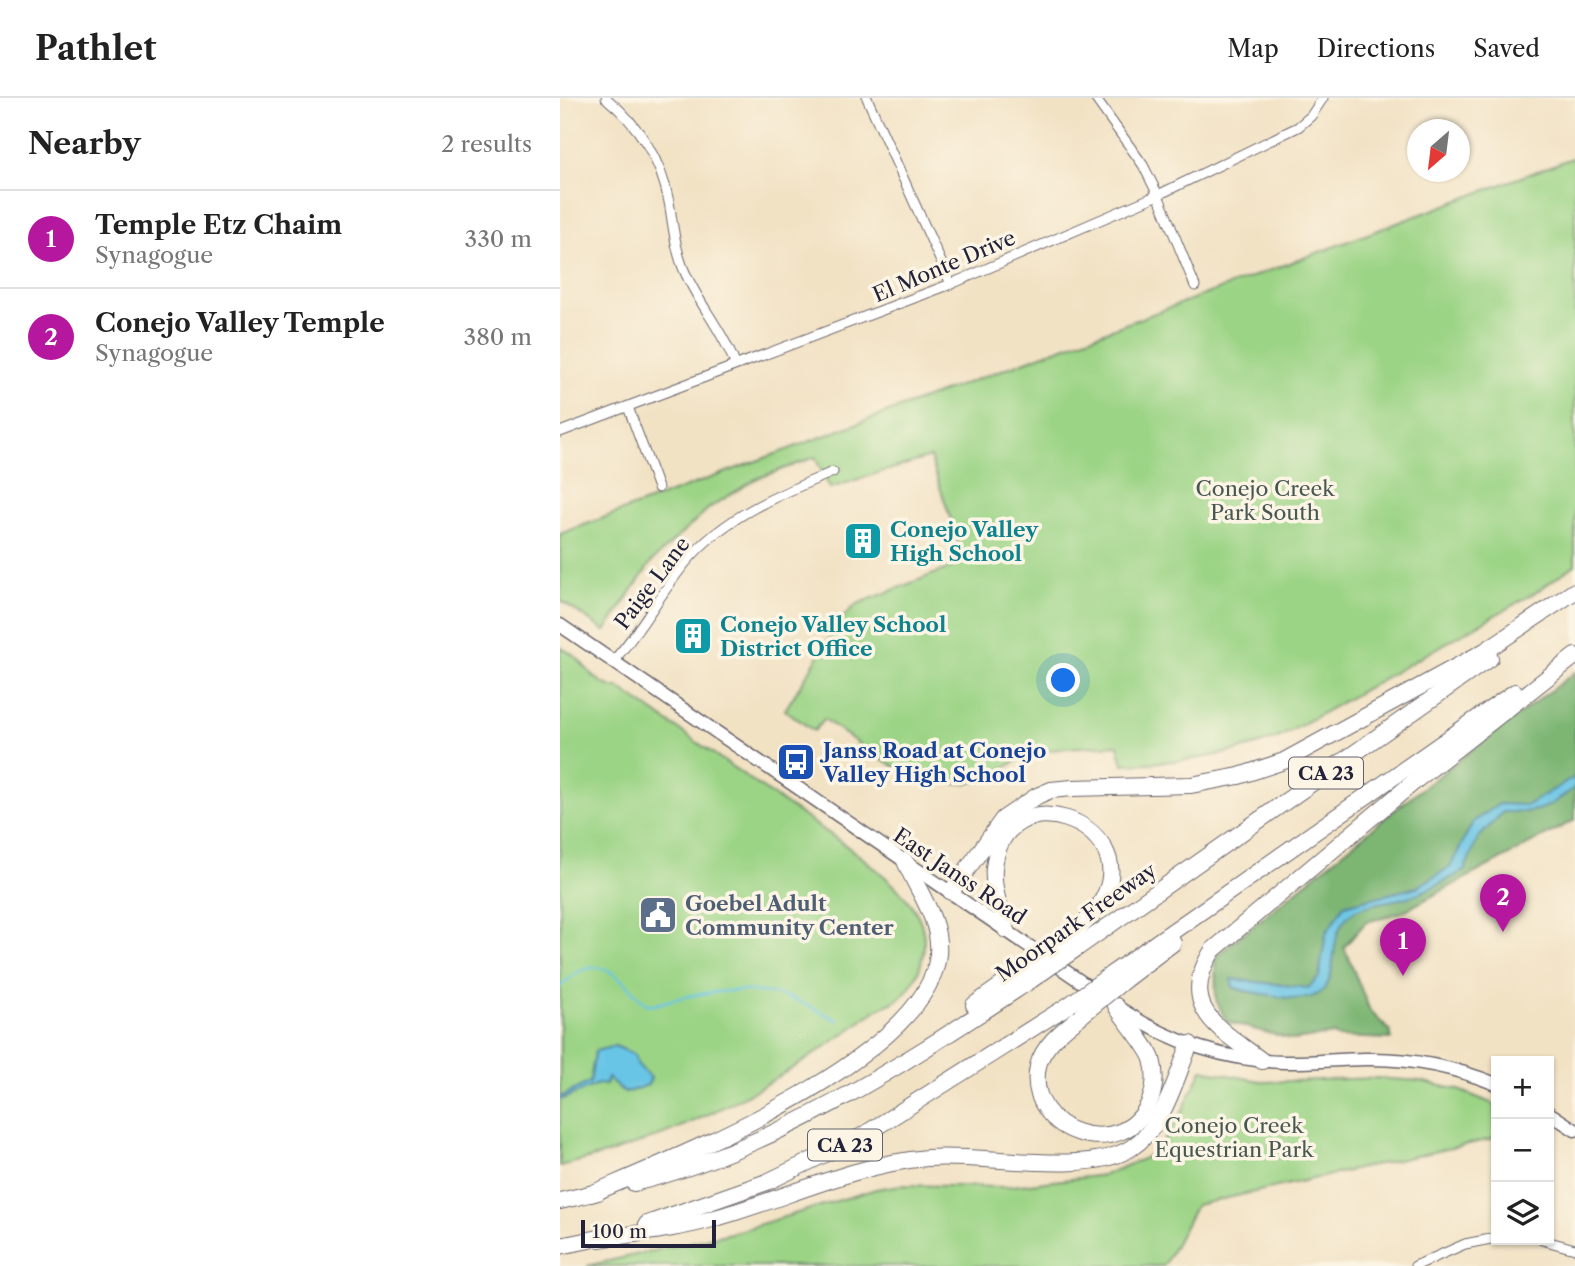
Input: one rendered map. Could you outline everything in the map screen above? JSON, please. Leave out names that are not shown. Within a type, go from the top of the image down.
[{"type":"highway","points":[[951,892],[991,832],[1013,810],[1037,796],[1072,788],[1191,785],[1239,776],[1284,761],[1485,651],[1575,591]]},
{"type":"highway","name":"Moorpark Freeway","points":[[560,1201],[659,1177],[711,1159],[842,1100],[875,1082],[1575,598]]},
{"type":"highway","points":[[1262,1061],[1218,1030],[1207,1016],[1199,985],[1201,972],[1213,950],[1415,781],[1575,653]]},
{"type":"highway","name":"CA 23","points":[[560,1247],[599,1239],[766,1182],[862,1136],[1076,1009],[1352,805],[1575,653]]},
{"type":"highway","points":[[1006,930],[993,878],[994,863],[1004,835],[1035,816],[1063,816],[1084,826],[1100,842],[1107,857],[1109,875],[1108,887],[1100,904],[1071,944]]},
{"type":"highway","points":[[591,1194],[712,1141],[783,1104],[855,1059],[913,1011],[929,989],[939,952],[932,915],[905,861]]},
{"type":"highway","points":[[1076,1009],[1038,1066],[1039,1088],[1047,1108],[1065,1128],[1095,1138],[1126,1130],[1139,1119],[1147,1108],[1154,1086],[1155,1072],[1147,1048],[1133,1034],[1116,1006]]},
{"type":"highway","points":[[599,1239],[717,1218],[870,1170],[924,1158],[972,1156],[1088,1161],[1116,1156],[1136,1144],[1152,1128],[1190,1044]]},
{"type":"main road","name":"East Janss Road","points":[[560,625],[1116,1006],[1150,1026],[1190,1044],[1228,1056],[1262,1061],[1405,1060],[1454,1069],[1491,1082]]},
{"type":"main road","points":[[1554,1116],[1575,1130]]},
{"type":"street","points":[[606,98],[632,123],[656,160],[664,182],[682,267],[721,330],[734,364]]},
{"type":"street","points":[[867,98],[951,284]]},
{"type":"street","points":[[1095,98],[1143,165],[1195,286]]},
{"type":"street","name":"El Monte Drive","points":[[560,432],[951,284],[1158,195],[1298,127],[1311,116],[1323,98]]},
{"type":"street","points":[[628,407],[658,488]]},
{"type":"street","name":"Paige Lane","points":[[613,661],[688,560],[713,536],[751,509],[833,472]]},
{"type":"street","points":[[1415,1266],[1465,1244],[1491,1239]]},
{"type":"street","points":[[1554,1243],[1575,1249]]},
{"type":"green space","name":"Conejo Creek Park South","points":[[1575,157],[1575,565],[1536,592],[1282,736],[1222,754],[1145,763],[1123,764],[1118,745],[1061,749],[1027,756],[979,781],[957,784],[915,776],[877,756],[824,719],[814,731],[785,710],[843,617],[857,604],[965,562],[930,457],[830,488],[815,457],[756,479],[709,508],[652,561],[605,631],[560,600],[560,534]]},
{"type":"green space","points":[[560,647],[577,658],[601,682],[619,688],[833,836],[876,869],[909,902],[919,918],[924,945],[918,973],[904,994],[876,1010],[800,1064],[724,1107],[644,1142],[560,1166]]},
{"type":"green space","points":[[1575,672],[1575,820],[1402,912],[1366,922],[1344,947],[1370,1011],[1390,1031],[1392,1039],[1337,1037],[1334,1034],[1294,1040],[1227,1022],[1216,1000],[1215,957],[1412,796]]},
{"type":"green space","name":"Conejo Creek Equestrian Park","points":[[1202,1070],[1265,1082],[1377,1078],[1420,1081],[1459,1090],[1491,1103],[1491,1139],[1196,1205],[1164,1266],[587,1266],[735,1232],[876,1189],[901,1185],[1004,1187],[1104,1175],[1145,1158],[1160,1146],[1180,1116]]},
{"type":"water","points":[[1575,777],[1575,787],[1549,805],[1534,811],[1503,812],[1478,838],[1464,871],[1418,894],[1354,911],[1342,923],[1332,970],[1327,984],[1318,994],[1302,999],[1254,993],[1233,987],[1231,979],[1308,988],[1319,977],[1326,933],[1344,905],[1417,887],[1450,867],[1473,822],[1499,804],[1527,805]]},
{"type":"water","points":[[615,1046],[634,1054],[638,1065],[651,1078],[648,1085],[625,1093],[608,1078],[606,1085],[598,1084],[560,1100],[560,1097],[590,1082],[595,1051]]},
{"type":"waterway","points":[[560,987],[582,970],[598,968],[614,974],[647,1004],[654,1005],[702,994],[751,991],[790,998],[838,1020]]},
{"type":"place","name":"Conejo Valley High School","points":[[863,541]]},
{"type":"place","name":"Conejo Valley School District Office","points":[[693,636]]},
{"type":"place","name":"Janss Road at Conejo Valley High School","points":[[796,762]]},
{"type":"place","name":"Goebel Adult Community Center","points":[[658,915]]},
{"type":"place","name":"Conejo Valley Temple","points":[[1503,932]]},
{"type":"place","name":"Temple Etz Chaim","points":[[1403,976]]}]
